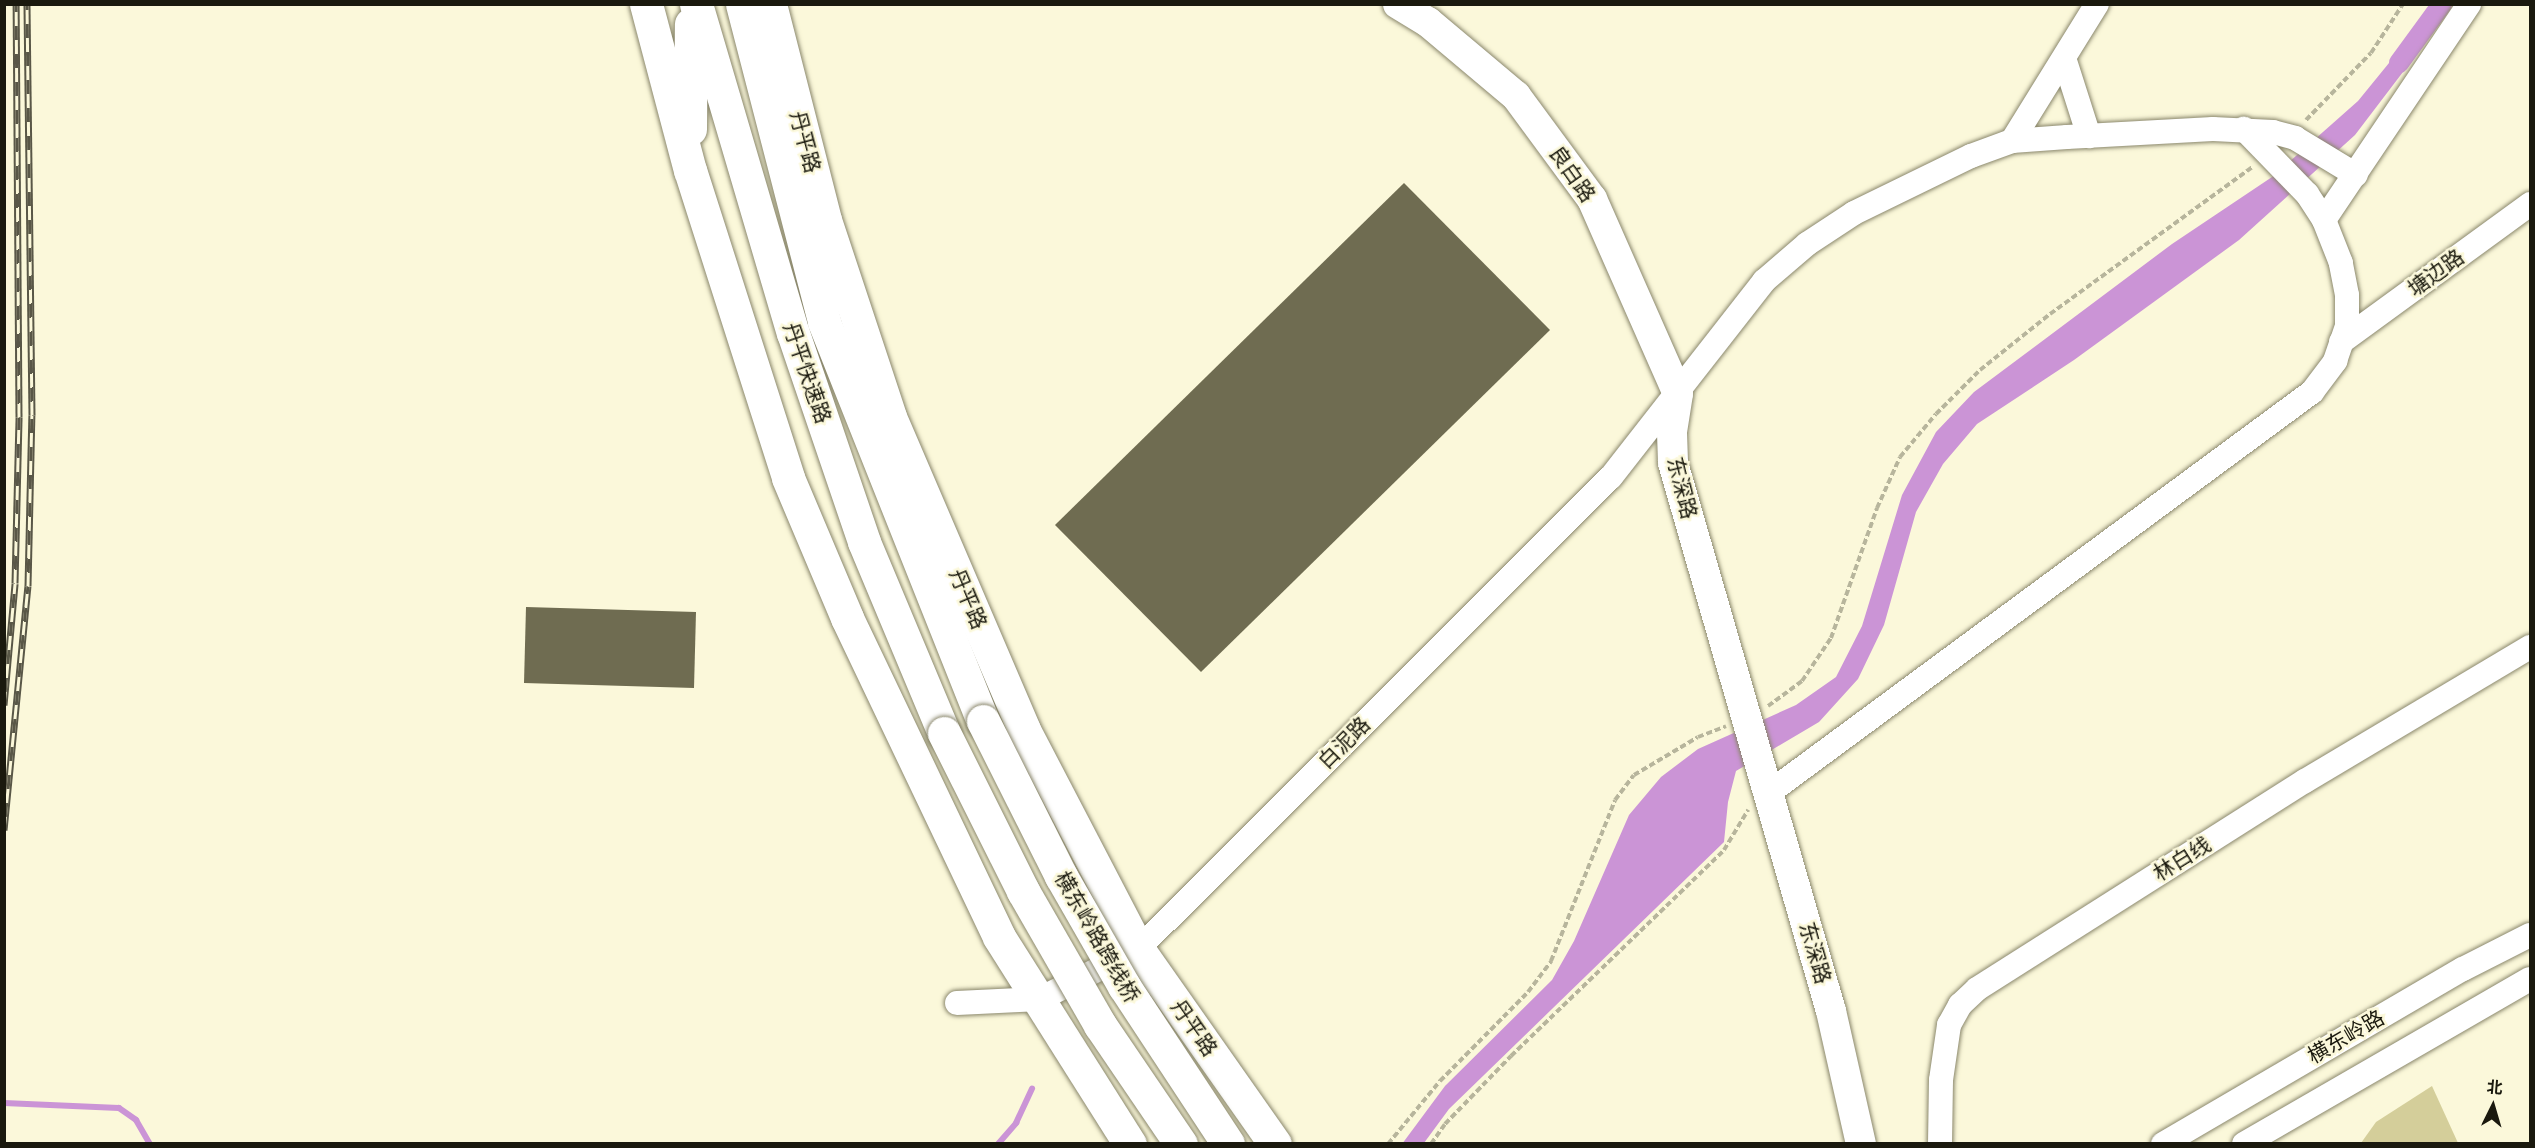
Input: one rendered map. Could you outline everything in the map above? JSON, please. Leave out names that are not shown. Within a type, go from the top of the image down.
[{"type":"highway","points":[[645,4],[690,170],[788,478],[834,585],[999,937],[1130,1143]]},
{"type":"highway","points":[[690,170],[691,4]]},
{"type":"highway","name":"丹平快速路","points":[[696,4],[796,344],[864,542],[944,733]]},
{"type":"highway","points":[[743,4],[800,120]]},
{"type":"highway","name":"丹平快速路","points":[[743,4],[824,322],[983,721]]},
{"type":"highway","name":"丹平路","points":[[770,4],[825,220],[890,417],[1024,730],[1138,948],[1275,1143]]},
{"type":"highway","name":"横东岭路跨线桥","points":[[983,721],[1061,876],[1124,986],[1228,1143]]},
{"type":"highway","name":"横东岭路跨线桥","points":[[944,733],[1023,891],[1100,1025],[1181,1143]]},
{"type":"main road","name":"良白路","points":[[1398,4],[1428,22],[1516,96],[1592,199],[1678,394]]},
{"type":"main road","name":"东深路","points":[[1678,394],[1672,433],[1673,462],[1762,764],[1831,1011],[1861,1143]]},
{"type":"street","points":[[2012,141],[2065,61],[2097,4]]},
{"type":"street","points":[[2324,220],[2349,171],[2469,4]]},
{"type":"street","points":[[2065,61],[2089,136]]},
{"type":"street","points":[[2012,141],[2244,129],[2295,138],[2349,171]]},
{"type":"street","points":[[1770,792],[2312,392],[2336,361],[2347,326],[2347,295],[2341,263],[2324,220],[2307,194],[2273,155],[2244,129]]},
{"type":"street","name":"白泥路","points":[[957,1003],[1040,999],[1138,948],[1611,477],[1764,281],[1806,244],[1854,213],[1915,182],[2012,141]]},
{"type":"street","name":"塘边路","points":[[2342,342],[2530,204]]},
{"type":"street","name":"林白线","points":[[1940,1143],[1941,1080],[1949,1026],[1960,1005],[1977,989],[2305,781],[2530,647]]},
{"type":"street","name":"横东岭路","points":[[2163,1143],[2463,969],[2530,934]]},
{"type":"street","name":"横东岭路","points":[[2244,1143],[2530,979]]},
{"type":"path","points":[[2295,138],[2300,126],[2371,53],[2403,4]]},
{"type":"path","points":[[1388,1143],[1440,1081],[1528,992],[1551,961],[1615,800],[1634,775],[1698,737],[1747,718],[1802,681],[1831,638],[1877,508],[1900,457],[1936,414],[1980,370],[2050,314],[2241,173],[2273,155]]},
{"type":"path","points":[[1431,1143],[1444,1124],[1510,1056],[1724,850],[1747,811],[1770,792]]},
{"type":"shaded area","points":[[2411,36],[2422,47],[2355,135],[2239,240],[2074,360],[1977,424],[1943,464],[1916,512],[1884,625],[1858,679],[1819,722],[1736,771],[1728,802],[1724,842],[1449,1109],[1424,1143],[1402,1144],[1445,1086],[1552,980],[1574,941],[1629,815],[1661,777],[1698,749],[1796,705],[1836,677],[1862,626],[1902,495],[1936,432],[1974,392],[2172,244],[2272,177],[2358,101]]},
{"type":"shaded area","points":[[2432,1086],[2458,1143],[2361,1143],[2376,1122]]},
{"type":"building","points":[[1404,183],[1550,330],[1201,672],[1055,525]]},
{"type":"building","points":[[526,607],[696,612],[694,688],[524,683]]},
{"type":"waterway","points":[[2399,63],[2442,4]]},
{"type":"waterway","points":[[998,1144],[1016,1123],[1032,1089]]},
{"type":"waterway","points":[[4,1103],[119,1108],[136,1120],[150,1144]]},
{"type":"railway","points":[[4,705],[15,583],[19,417],[16,4]]},
{"type":"railway","points":[[4,830],[28,586],[32,415],[27,4]]}]
